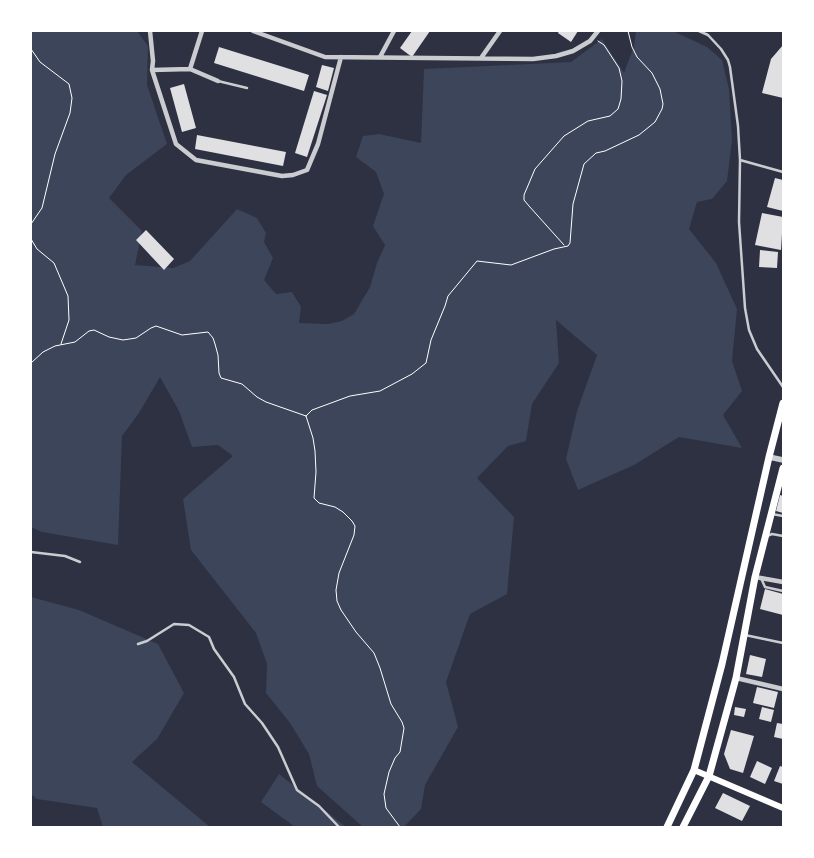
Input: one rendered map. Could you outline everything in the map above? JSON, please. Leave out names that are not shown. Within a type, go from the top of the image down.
[{"type":"main road","points":[[667,827],[694,770],[722,664],[783,402]]},
{"type":"main road","points":[[683,827],[709,776],[736,678],[765,536],[783,468]]},
{"type":"main road","points":[[694,770],[783,808]]},
{"type":"street","points":[[150,31],[152,70],[176,144],[196,160],[288,176],[307,170],[318,144],[341,58]]},
{"type":"street","points":[[190,69],[202,31]]},
{"type":"street","points":[[252,31],[325,57],[533,59],[556,56],[573,51],[593,37],[598,31]]},
{"type":"street","points":[[380,57],[394,31]]},
{"type":"street","points":[[481,58],[500,31]]},
{"type":"street","points":[[152,70],[190,69],[218,80]]},
{"type":"street","points":[[769,457],[783,460]]},
{"type":"street","points":[[758,577],[783,582]]},
{"type":"street","points":[[736,678],[783,690]]},
{"type":"lane","points":[[699,31],[708,35],[728,60],[738,126],[740,160],[739,222],[748,330],[757,349],[783,387]]},
{"type":"lane","points":[[218,80],[247,88]]},
{"type":"lane","points":[[740,160],[783,172]]},
{"type":"lane","points":[[771,513],[783,516]]},
{"type":"lane","points":[[765,536],[772,534],[783,536]]},
{"type":"lane","points":[[31,552],[65,556],[80,562]]},
{"type":"lane","points":[[758,577],[764,587],[783,591]]},
{"type":"lane","points":[[138,644],[147,641],[174,624],[189,625],[209,637],[214,649],[234,677],[244,704],[262,723],[278,747],[297,790],[318,806],[339,827]]},
{"type":"lane","points":[[744,635],[783,643]]},
{"type":"path","points":[[306,416],[312,410],[350,396],[380,391],[412,374],[426,363],[431,340],[448,296],[477,261],[511,265],[568,246],[570,243],[573,204],[582,168],[587,160],[596,153],[605,151],[639,135],[655,122],[662,109],[660,89],[652,73],[637,57],[628,31]]},
{"type":"path","points":[[564,246],[529,206],[524,195],[535,169],[564,136],[588,121],[610,116],[618,109],[621,99],[622,81],[619,68],[604,45],[593,37]]},
{"type":"path","points":[[31,49],[40,62],[69,84],[72,98],[70,113],[55,154],[42,208],[31,224]]},
{"type":"path","points":[[31,239],[38,249],[54,263],[68,296],[69,320],[61,345]]},
{"type":"path","points":[[31,363],[43,352],[55,346],[75,342],[89,331],[94,330],[109,337],[123,340],[136,338],[156,326],[182,335],[208,332],[215,344],[221,378],[242,384],[266,402],[306,416]]},
{"type":"path","points":[[306,416],[315,451],[314,494],[316,501],[335,507],[343,512],[355,526],[354,535],[339,573],[336,590],[337,600],[341,610],[356,632],[366,645],[372,649],[383,676],[391,704],[404,728],[400,752],[389,772],[384,794],[386,808],[400,827]]},
{"type":"shaded area","points":[[31,31],[137,31],[148,46],[147,85],[167,144],[126,175],[109,198],[142,231],[135,265],[173,268],[190,261],[237,209],[257,218],[266,233],[264,242],[273,258],[264,280],[276,294],[292,292],[301,307],[299,323],[328,324],[342,321],[354,314],[370,287],[385,245],[373,226],[384,194],[376,172],[356,157],[363,136],[379,134],[421,143],[424,69],[571,62],[602,39],[624,73],[634,46],[636,31],[673,31],[707,47],[722,60],[729,89],[732,140],[727,181],[712,199],[697,202],[689,229],[716,263],[737,309],[732,361],[742,391],[723,415],[742,448],[679,437],[634,465],[578,490],[566,459],[577,411],[597,355],[556,320],[559,363],[532,404],[526,441],[508,446],[477,478],[514,517],[507,594],[470,614],[446,682],[458,727],[425,785],[421,809],[404,827],[363,827],[317,786],[309,754],[290,723],[266,693],[267,664],[256,633],[191,550],[183,499],[233,456],[218,445],[192,447],[179,411],[160,377],[139,413],[122,436],[118,545],[42,532],[31,527]]},
{"type":"shaded area","points":[[31,597],[79,610],[158,644],[184,693],[157,739],[132,762],[210,827],[103,827],[97,808],[37,799],[31,794]]},
{"type":"shaded area","points":[[279,774],[346,827],[295,827],[261,802]]},
{"type":"building","points":[[412,31],[430,31],[412,57],[400,48]]},
{"type":"building","points":[[559,31],[578,31],[571,42],[558,33]]},
{"type":"building","points":[[783,45],[783,98],[762,93],[771,59]]},
{"type":"building","points":[[219,47],[309,75],[304,91],[214,63]]},
{"type":"building","points":[[322,65],[334,68],[328,91],[316,87]]},
{"type":"building","points":[[184,84],[196,128],[182,132],[170,88]]},
{"type":"building","points":[[314,91],[327,95],[307,157],[295,153]]},
{"type":"building","points":[[197,135],[286,152],[283,166],[195,149]]},
{"type":"building","points":[[775,178],[783,180],[783,211],[767,207]]},
{"type":"building","points":[[762,213],[783,217],[781,250],[755,245]]},
{"type":"building","points":[[146,230],[174,259],[164,270],[136,240]]},
{"type":"building","points":[[760,250],[778,252],[777,268],[759,267]]},
{"type":"building","points":[[780,495],[783,496],[783,513],[776,511]]},
{"type":"building","points":[[765,589],[783,594],[783,615],[760,609]]},
{"type":"building","points":[[750,655],[766,659],[762,677],[746,674]]},
{"type":"building","points":[[757,687],[778,692],[774,708],[753,703]]},
{"type":"building","points":[[735,707],[746,709],[744,717],[734,715]]},
{"type":"building","points":[[762,707],[774,710],[771,722],[759,719]]},
{"type":"building","points":[[777,723],[783,724],[783,739],[774,737]]},
{"type":"building","points":[[731,730],[754,736],[743,773],[730,769],[724,754]]},
{"type":"building","points":[[757,761],[772,768],[765,784],[750,777]]},
{"type":"building","points":[[780,766],[783,767],[783,784],[774,781]]},
{"type":"building","points":[[723,793],[750,806],[742,821],[715,808]]}]
